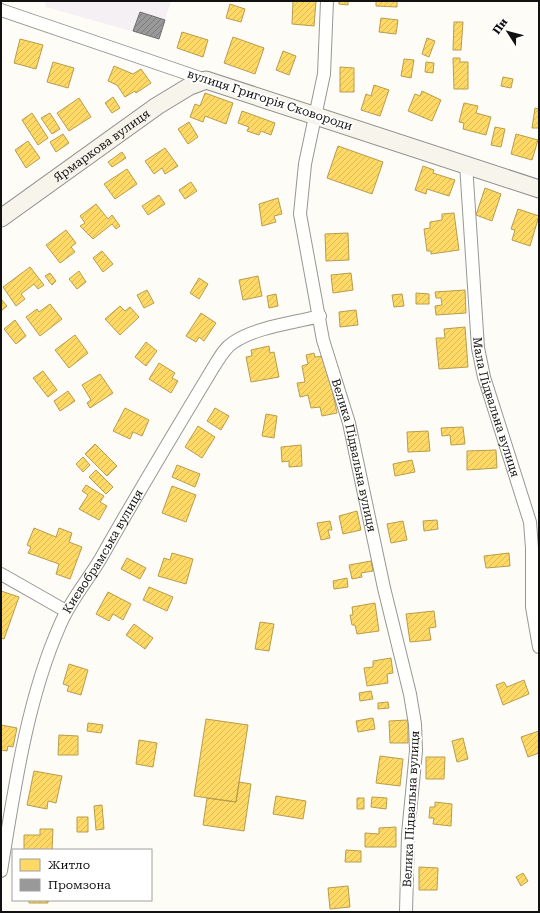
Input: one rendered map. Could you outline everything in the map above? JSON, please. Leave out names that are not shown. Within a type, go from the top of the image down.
[{"type":"street","name":"Велика Підвальна вулиця","points":[[327,1],[324,74],[305,164],[300,214],[324,340],[349,423],[384,588],[410,694],[415,724],[415,759],[408,834],[406,912]]},
{"type":"street","name":"вулиця Григорія Сковороди","points":[[1,10],[206,80],[466,164],[539,190]]},
{"type":"street","name":"Ярмаркова вулиця","points":[[1,218],[156,106],[190,86],[206,80]]},
{"type":"street","name":"Мала Підвальна вулиця","points":[[466,164],[478,348],[484,377],[530,522],[532,548],[532,607],[539,647]]},
{"type":"street","name":"Києвобрамська вулиця","points":[[1,871],[16,786],[35,702],[50,652],[66,611],[91,574],[133,501],[227,347],[233,342],[249,334],[320,316]]},
{"type":"street","points":[[1,574],[66,611]]},
{"type":"shaded area","points":[[45,1],[171,1],[159,39],[46,7]]},
{"type":"building: Житло","points":[[293,1],[316,1],[314,26],[292,24]]},
{"type":"building: Житло","points":[[339,1],[348,1],[348,5],[339,4]]},
{"type":"building: Житло","points":[[376,1],[397,1],[397,7],[376,6]]},
{"type":"building: Житло","points":[[230,4],[245,9],[241,22],[226,18]]},
{"type":"building: Житло","points":[[381,18],[398,20],[396,34],[379,32]]},
{"type":"building: Житло","points":[[454,22],[463,22],[461,50],[453,50]]},
{"type":"building: Житло","points":[[182,32],[208,40],[203,57],[177,48]]},
{"type":"building: Житло","points":[[233,37],[264,48],[255,74],[224,63]]},
{"type":"building: Житло","points":[[427,38],[435,41],[429,57],[422,54]]},
{"type":"building: Житло","points":[[20,39],[43,45],[36,69],[14,63]]},
{"type":"building: Житло","points":[[283,51],[296,56],[289,75],[276,70]]},
{"type":"building: Житло","points":[[453,58],[460,58],[460,62],[468,62],[468,89],[454,89]]},
{"type":"building: Житло","points":[[404,59],[414,60],[411,78],[401,76]]},
{"type":"building: Житло","points":[[53,62],[74,68],[68,88],[47,82]]},
{"type":"building: Житло","points":[[426,62],[434,63],[433,73],[425,72]]},
{"type":"building: Житло","points":[[114,66],[133,74],[141,69],[151,83],[136,93],[135,91],[125,97],[117,85],[108,81]]},
{"type":"building: Житло","points":[[340,67],[354,68],[354,92],[340,92]]},
{"type":"building: Житло","points":[[503,77],[513,79],[511,88],[501,86]]},
{"type":"building: Житло","points":[[374,85],[389,90],[380,116],[361,110],[366,94],[371,96]]},
{"type":"building: Житло","points":[[422,91],[441,100],[432,121],[408,111],[415,94],[420,96]]},
{"type":"building: Житло","points":[[205,93],[233,103],[226,124],[205,116],[203,122],[190,117],[195,104],[200,106]]},
{"type":"building: Житло","points":[[113,97],[120,108],[112,113],[105,103]]},
{"type":"building: Житло","points":[[79,98],[91,117],[69,131],[57,113]]},
{"type":"building: Житло","points":[[464,103],[478,106],[476,113],[491,117],[486,135],[463,129],[464,123],[459,122]]},
{"type":"building: Житло","points":[[535,108],[539,109],[539,128],[532,128]]},
{"type":"building: Житло","points":[[242,111],[275,123],[271,135],[261,131],[259,135],[247,131],[249,127],[238,123]]},
{"type":"building: Житло","points":[[32,113],[48,138],[38,145],[22,120]]},
{"type":"building: Житло","points":[[50,113],[60,129],[52,134],[41,118]]},
{"type":"building: Житло","points":[[189,122],[198,137],[188,144],[178,129]]},
{"type":"building: Житло","points":[[495,127],[505,129],[501,147],[491,145]]},
{"type":"building: Житло","points":[[63,134],[69,143],[56,152],[50,142]]},
{"type":"building: Житло","points":[[516,134],[538,140],[532,160],[511,154]]},
{"type":"building: Житло","points":[[28,141],[40,158],[26,168],[15,150]]},
{"type":"building: Житло","points":[[338,146],[383,162],[372,194],[327,178]]},
{"type":"building: Житло","points":[[165,148],[178,166],[165,174],[162,168],[154,174],[145,161]]},
{"type":"building: Житло","points":[[122,152],[126,158],[112,167],[108,162]]},
{"type":"building: Житло","points":[[423,166],[434,170],[433,173],[455,180],[449,196],[427,189],[426,194],[415,190]]},
{"type":"building: Житло","points":[[127,169],[137,184],[115,199],[104,184]]},
{"type":"building: Житло","points":[[191,182],[197,191],[185,199],[179,190]]},
{"type":"building: Житло","points":[[485,188],[501,194],[492,221],[476,215]]},
{"type":"building: Житло","points":[[159,195],[165,204],[148,215],[142,206]]},
{"type":"building: Житло","points":[[278,198],[282,214],[274,216],[276,222],[262,226],[259,204]]},
{"type":"building: Житло","points":[[96,204],[108,219],[112,215],[120,226],[116,229],[112,224],[93,239],[80,226],[85,223],[80,216]]},
{"type":"building: Житло","points":[[518,209],[539,216],[530,246],[512,240],[515,230],[511,229]]},
{"type":"building: Житло","points":[[454,213],[459,250],[431,254],[431,251],[427,251],[424,229],[430,228],[430,222],[442,220],[442,214]]},
{"type":"building: Житло","points":[[66,230],[76,243],[71,247],[75,252],[60,263],[46,245]]},
{"type":"building: Житло","points":[[348,233],[349,260],[326,261],[325,234]]},
{"type":"building: Житло","points":[[102,251],[113,264],[103,272],[93,258]]},
{"type":"building: Житло","points":[[30,267],[44,285],[38,289],[34,284],[21,294],[25,299],[16,306],[3,287]]},
{"type":"building: Житло","points":[[79,271],[86,282],[77,289],[69,279]]},
{"type":"building: Житло","points":[[50,273],[56,281],[52,285],[45,276]]},
{"type":"building: Житло","points":[[351,273],[353,290],[333,293],[331,275]]},
{"type":"building: Житло","points":[[258,276],[262,296],[243,300],[239,280]]},
{"type":"building: Житло","points":[[199,278],[208,284],[199,299],[190,293]]},
{"type":"building: Житло","points":[[147,290],[154,303],[144,308],[137,295]]},
{"type":"building: Житло","points":[[465,290],[466,313],[436,315],[435,306],[442,305],[441,298],[436,298],[435,292]]},
{"type":"building: Житло","points":[[416,293],[429,294],[429,304],[416,304]]},
{"type":"building: Житло","points":[[276,294],[278,306],[269,308],[267,296]]},
{"type":"building: Житло","points":[[402,294],[404,306],[394,307],[392,295]]},
{"type":"building: Житло","points":[[1,299],[7,306],[1,311]]},
{"type":"building: Житло","points":[[50,304],[62,319],[40,336],[26,317],[37,309],[39,312]]},
{"type":"building: Житло","points":[[120,306],[125,311],[130,307],[139,317],[120,335],[105,319]]},
{"type":"building: Житло","points":[[356,310],[358,325],[340,327],[339,312]]},
{"type":"building: Житло","points":[[201,313],[216,323],[204,341],[199,337],[196,342],[186,336]]},
{"type":"building: Житло","points":[[15,320],[26,336],[16,344],[4,329]]},
{"type":"building: Житло","points":[[465,327],[468,367],[439,369],[436,338],[445,338],[444,329]]},
{"type":"building: Житло","points":[[75,335],[88,353],[69,368],[55,350]]},
{"type":"building: Житло","points":[[146,342],[157,351],[146,366],[135,357]]},
{"type":"building: Житло","points":[[269,346],[270,353],[274,352],[279,377],[251,382],[246,357],[252,356],[251,350]]},
{"type":"building: Житло","points":[[314,353],[315,357],[325,356],[337,413],[322,416],[320,407],[311,408],[308,395],[300,397],[297,383],[305,382],[302,366],[308,364],[306,355]]},
{"type":"building: Житло","points":[[159,363],[175,373],[172,378],[178,381],[171,393],[149,379]]},
{"type":"building: Житло","points":[[43,371],[57,390],[48,397],[33,378]]},
{"type":"building: Житло","points":[[100,374],[113,393],[90,408],[87,403],[91,400],[82,385]]},
{"type":"building: Житло","points":[[68,391],[75,401],[60,411],[54,401]]},
{"type":"building: Житло","points":[[125,408],[149,420],[142,436],[133,432],[130,439],[113,431]]},
{"type":"building: Житло","points":[[215,408],[229,416],[221,430],[207,421]]},
{"type":"building: Житло","points":[[266,414],[277,416],[274,438],[262,436]]},
{"type":"building: Житло","points":[[198,426],[215,437],[202,458],[185,447]]},
{"type":"building: Житло","points":[[463,427],[465,444],[451,445],[450,435],[442,436],[441,428]]},
{"type":"building: Житло","points":[[428,431],[430,451],[408,452],[407,432]]},
{"type":"building: Житло","points":[[95,444],[117,466],[107,476],[85,454]]},
{"type":"building: Житло","points":[[301,445],[302,466],[289,467],[289,461],[282,462],[281,447]]},
{"type":"building: Житло","points":[[496,450],[497,468],[467,470],[467,451]]},
{"type":"building: Житло","points":[[83,457],[90,465],[83,472],[76,464]]},
{"type":"building: Житло","points":[[412,460],[415,472],[395,476],[393,464]]},
{"type":"building: Житло","points":[[177,465],[200,474],[195,487],[172,477]]},
{"type":"building: Житло","points":[[96,470],[113,487],[106,494],[89,477]]},
{"type":"building: Житло","points":[[86,485],[104,496],[100,502],[107,506],[99,520],[79,509],[88,495],[82,491]]},
{"type":"building: Житло","points":[[172,486],[196,495],[186,522],[162,513]]},
{"type":"building: Житло","points":[[357,511],[361,530],[343,534],[339,516]]},
{"type":"building: Житло","points":[[437,520],[438,529],[424,531],[423,521]]},
{"type":"building: Житло","points":[[330,521],[332,530],[328,530],[330,538],[321,540],[317,523]]},
{"type":"building: Житло","points":[[403,521],[407,540],[391,543],[387,524]]},
{"type":"building: Житло","points":[[34,528],[56,537],[59,528],[72,533],[69,542],[82,547],[70,579],[56,574],[59,564],[28,553],[31,547],[27,545]]},
{"type":"building: Житло","points":[[172,553],[193,559],[186,584],[158,576],[164,558],[170,560]]},
{"type":"building: Житло","points":[[509,553],[510,566],[486,568],[484,556]]},
{"type":"building: Житло","points":[[127,558],[146,568],[140,579],[121,569]]},
{"type":"building: Житло","points":[[371,561],[373,571],[361,573],[362,577],[352,579],[349,565]]},
{"type":"building: Житло","points":[[347,578],[348,587],[334,589],[333,581]]},
{"type":"building: Житло","points":[[149,587],[173,597],[167,611],[143,600]]},
{"type":"building: Житло","points":[[1,591],[19,597],[4,639],[1,638]]},
{"type":"building: Житло","points":[[108,592],[131,604],[123,620],[113,614],[109,621],[96,614]]},
{"type":"building: Житло","points":[[375,603],[379,631],[357,634],[355,625],[352,625],[350,615],[353,615],[352,607]]},
{"type":"building: Житло","points":[[434,611],[436,627],[429,628],[431,640],[410,642],[406,614]]},
{"type":"building: Житло","points":[[260,622],[274,624],[269,651],[255,649]]},
{"type":"building: Житло","points":[[134,624],[153,638],[145,649],[126,635]]},
{"type":"building: Житло","points":[[391,658],[393,673],[387,674],[388,683],[367,686],[364,668],[373,667],[373,661]]},
{"type":"building: Житло","points":[[69,664],[88,670],[81,695],[67,691],[69,686],[63,684]]},
{"type":"building: Житло","points":[[524,680],[529,694],[503,705],[496,685],[504,682],[507,687]]},
{"type":"building: Житло","points":[[371,691],[373,699],[360,701],[359,693]]},
{"type":"building: Житло","points":[[388,702],[389,708],[378,709],[378,703]]},
{"type":"building: Житло","points":[[373,718],[375,729],[358,732],[356,721]]},
{"type":"building: Житло","points":[[206,719],[248,725],[236,802],[194,796]]},
{"type":"building: Житло","points":[[408,720],[408,743],[390,743],[389,721]]},
{"type":"building: Житло","points":[[88,723],[103,725],[101,733],[87,731]]},
{"type":"building: Житло","points":[[1,725],[17,728],[13,747],[8,746],[7,751],[1,750]]},
{"type":"building: Житло","points":[[539,731],[539,753],[528,757],[521,737]]},
{"type":"building: Житло","points":[[59,735],[78,736],[78,755],[58,755]]},
{"type":"building: Житло","points":[[463,738],[468,759],[457,762],[452,741]]},
{"type":"building: Житло","points":[[139,740],[157,743],[153,767],[136,764]]},
{"type":"building: Житло","points":[[380,756],[403,759],[400,786],[376,783]]},
{"type":"building: Житло","points":[[426,757],[445,757],[444,779],[426,779]]},
{"type":"building: Житло","points":[[34,771],[62,776],[56,803],[48,801],[47,809],[27,805]]},
{"type":"building: Житло","points":[[239,782],[251,784],[244,831],[203,825],[207,798],[236,802]]},
{"type":"building: Житло","points":[[276,796],[306,801],[303,819],[273,814]]},
{"type":"building: Житло","points":[[372,797],[387,798],[386,809],[371,807]]},
{"type":"building: Житло","points":[[357,798],[364,798],[364,809],[357,809]]},
{"type":"building: Житло","points":[[435,802],[452,804],[451,826],[433,824],[434,818],[429,818],[430,807],[435,807]]},
{"type":"building: Житло","points":[[102,805],[104,829],[96,830],[94,806]]},
{"type":"building: Житло","points":[[77,817],[88,817],[88,832],[77,832]]},
{"type":"building: Житло","points":[[396,827],[396,847],[365,847],[365,833],[379,834],[379,828]]},
{"type":"building: Житло","points":[[40,829],[53,829],[52,849],[24,849],[24,835],[40,835]]},
{"type":"building: Житло","points":[[346,850],[361,851],[361,862],[345,862]]},
{"type":"building: Житло","points":[[419,867],[438,868],[437,890],[419,890]]},
{"type":"building: Житло","points":[[523,873],[528,881],[521,886],[516,877]]},
{"type":"building: Житло","points":[[348,886],[350,907],[330,909],[328,888]]},
{"type":"building: Житло","points":[[29,901],[48,901],[48,903],[29,903]]},
{"type":"building: Промзона","points":[[140,12],[165,20],[159,39],[133,31]]}]
